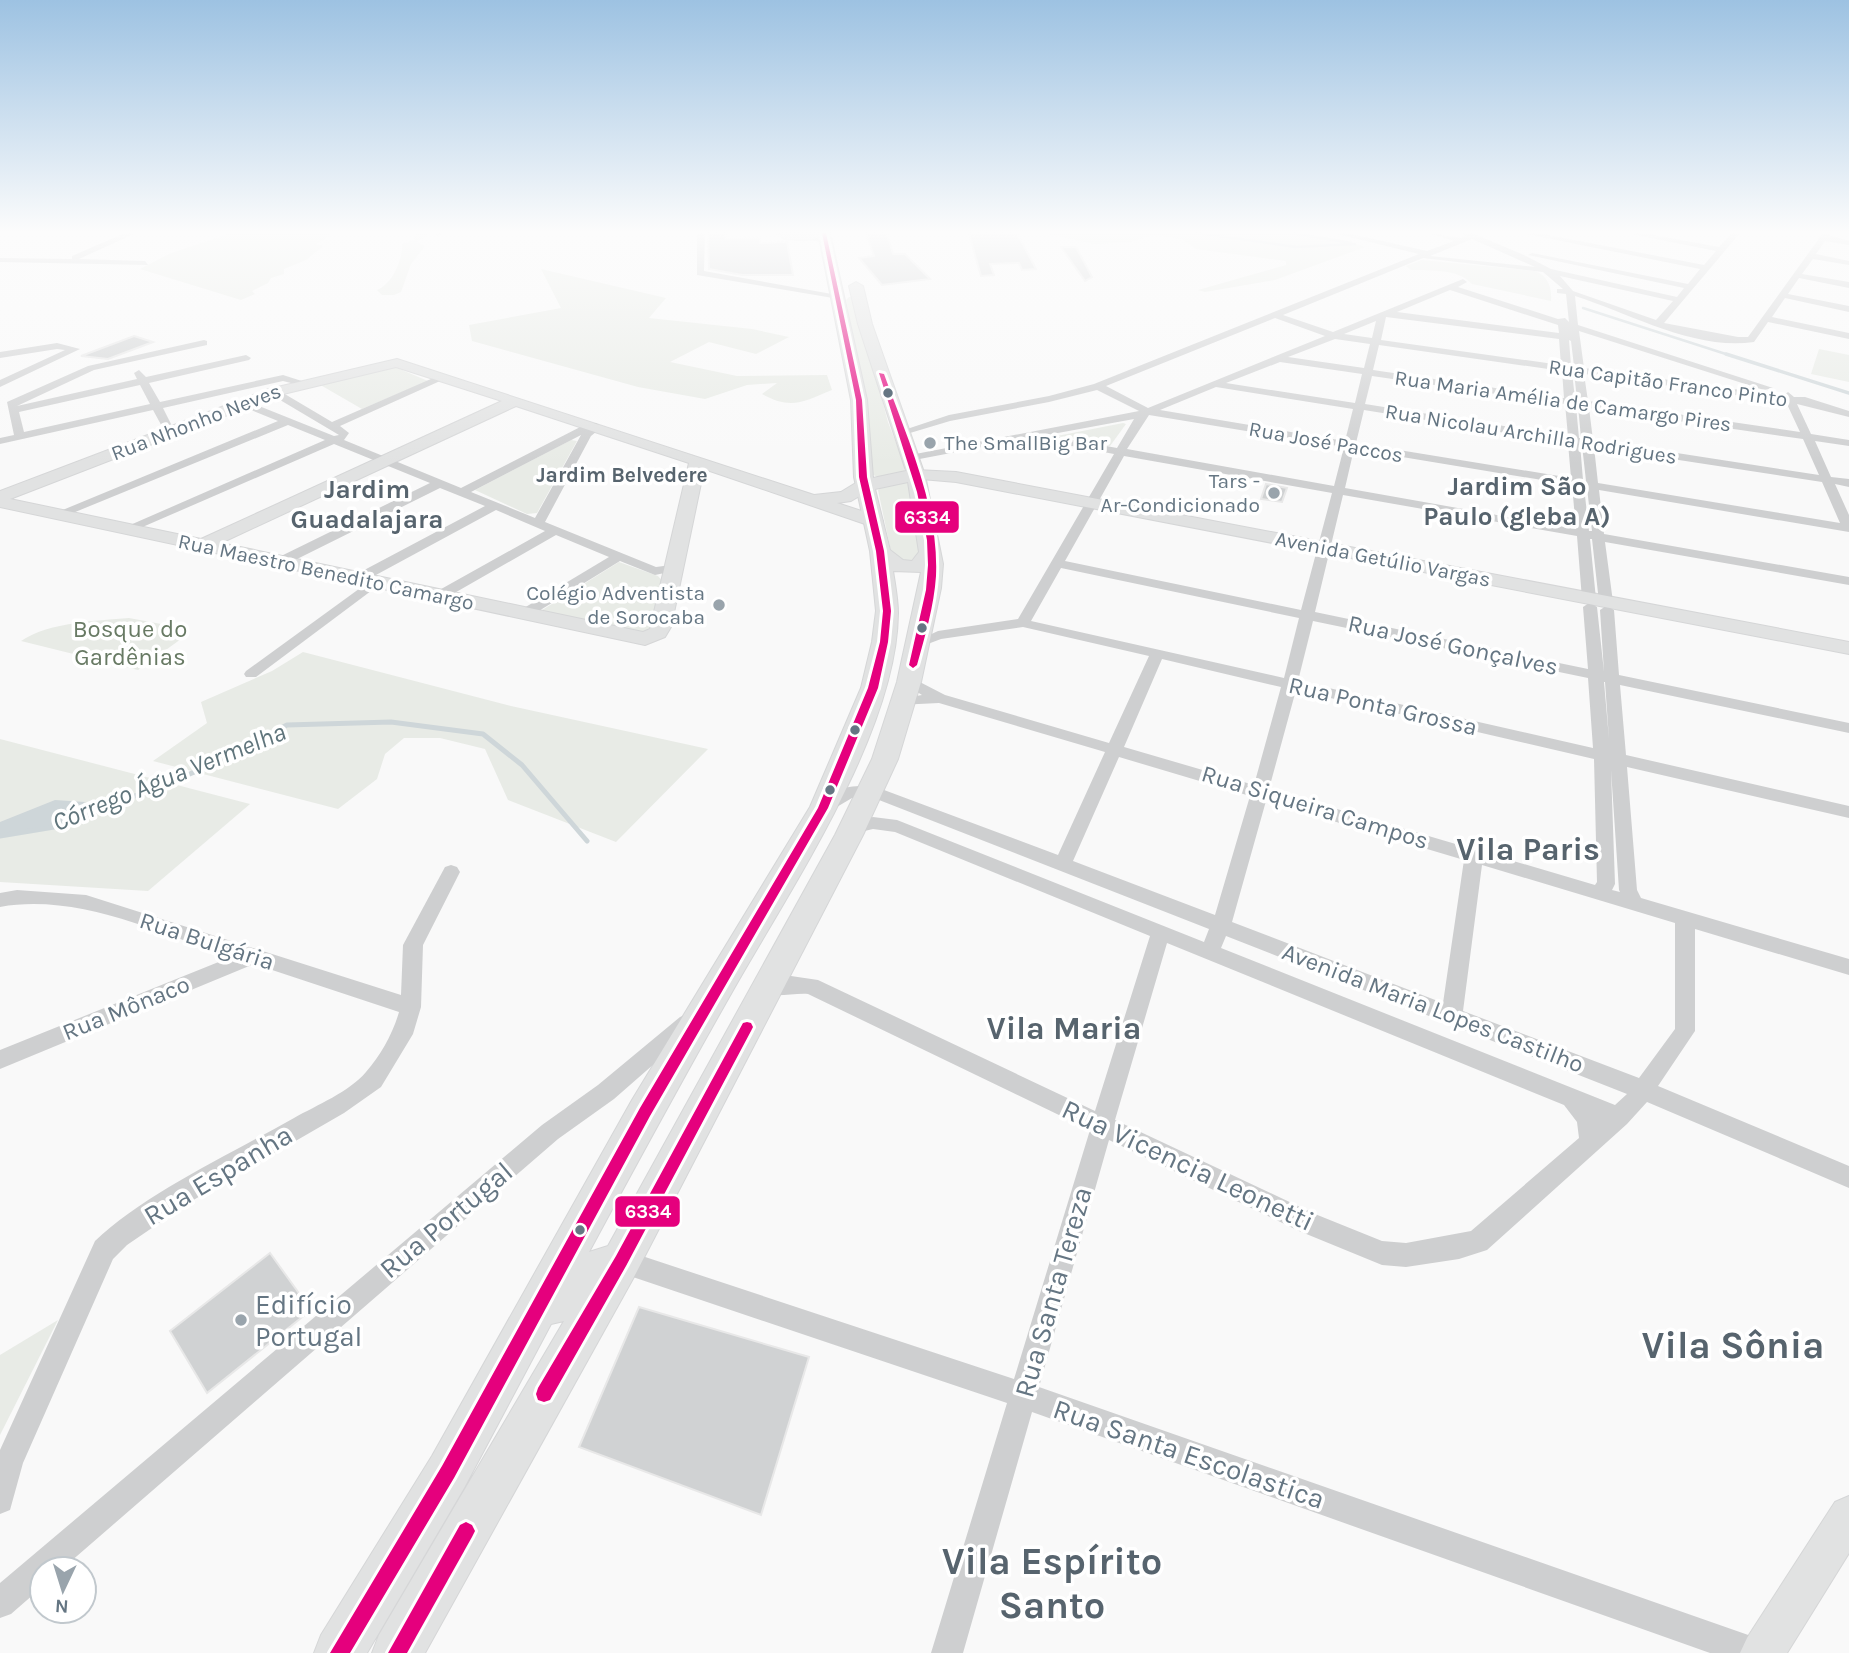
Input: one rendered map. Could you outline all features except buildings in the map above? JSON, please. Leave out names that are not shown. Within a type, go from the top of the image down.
[{"type":"main road","points":[[448,1472],[645,1112],[823,808],[858,730],[884,642],[887,611],[880,551],[865,485],[859,400],[842,310]]},
{"type":"main road","points":[[397,1653],[621,1261],[769,987],[885,759],[918,644],[930,588],[931,551],[915,475],[863,310]]},
{"type":"main road","points":[[865,485],[915,475]]},
{"type":"main road","points":[[880,551],[888,562],[908,568],[919,566],[931,551]]},
{"type":"main road","points":[[339,1653],[448,1472],[570,1282],[580,1275],[621,1261]]},
{"type":"street","points":[[900,433],[944,418],[1055,399],[1098,386],[1287,310]]},
{"type":"street","points":[[915,475],[1033,436],[1144,412],[1397,310]]},
{"type":"street","points":[[1521,310],[1562,323],[1571,334],[1567,368],[1578,483],[1583,533],[1598,605]]},
{"type":"street","points":[[1562,323],[1563,310]]},
{"type":"street","points":[[1567,310],[1584,404],[1598,536],[1598,605],[1605,677],[1620,760],[1628,890],[1633,901]]},
{"type":"street","points":[[1621,310],[1659,323],[1744,340],[1753,338],[1772,310]]},
{"type":"street","points":[[1659,323],[1670,310]]},
{"type":"street","name":"Rua Capitão Franco Pinto","points":[[1275,315],[1335,336],[1789,397],[1849,414]]},
{"type":"street","points":[[1385,315],[1571,334],[1640,348],[1789,397],[1849,528]]},
{"type":"street","points":[[1210,951],[1222,926],[1261,791],[1375,341],[1385,315]]},
{"type":"street","points":[[1767,318],[1849,336]]},
{"type":"street","points":[[12,407],[91,368],[204,343]]},
{"type":"street","points":[[0,355],[57,346],[75,349],[0,384]]},
{"type":"street","points":[[12,407],[143,382],[246,358]]},
{"type":"street","points":[[134,359],[155,407],[170,432]]},
{"type":"street","name":"Rua Maria Amélia de Camargo Pires","points":[[1276,359],[1849,443]]},
{"type":"street","name":"Rua Nhonho Neves","points":[[0,499],[303,383],[397,363],[444,377]]},
{"type":"street","points":[[331,426],[444,377],[595,426],[697,471],[733,472],[874,521]]},
{"type":"street","points":[[0,441],[283,378],[303,383]]},
{"type":"street","name":"Rua Nicolau Archilla Rodrigues","points":[[1214,384],[1849,483]]},
{"type":"street","name":"Rua José Paccos","points":[[1098,386],[1144,412],[1849,528]]},
{"type":"street","points":[[274,392],[331,426],[342,437]]},
{"type":"street","points":[[203,545],[392,462],[516,400]]},
{"type":"street","points":[[245,404],[342,437],[440,484],[655,571],[674,567],[697,471]]},
{"type":"street","points":[[12,407],[20,436]]},
{"type":"street","points":[[1023,623],[1144,412]]},
{"type":"street","points":[[59,514],[289,421]]},
{"type":"street","points":[[461,492],[595,426]]},
{"type":"street","points":[[538,524],[587,434],[595,426]]},
{"type":"street","points":[[1033,436],[1849,581]]},
{"type":"street","points":[[127,529],[342,437]]},
{"type":"street","name":"Avenida Getúlio Vargas","points":[[915,475],[936,484],[950,482],[1088,506],[1598,605],[1849,657]]},
{"type":"street","points":[[280,562],[440,484]]},
{"type":"street","points":[[801,496],[840,499],[865,485]]},
{"type":"street","name":"Rua Maestro Benedito Camargo","points":[[0,499],[631,638],[652,638],[660,627],[674,567]]},
{"type":"street","points":[[251,674],[366,580],[495,506]]},
{"type":"street","points":[[439,596],[555,531]]},
{"type":"street","points":[[524,614],[618,556]]},
{"type":"street","name":"Rua José Gonçalves","points":[[1057,563],[1849,728]]},
{"type":"street","name":"Avenida Getúlio Vargas","points":[[1598,605],[1849,648]]},
{"type":"street","name":"Rua Ponta Grossa","points":[[918,644],[938,635],[1023,623],[1849,812]]},
{"type":"street","points":[[1063,864],[1157,654]]},
{"type":"street","points":[[1600,891],[1606,884],[1602,756],[1605,677]]},
{"type":"street","name":"Rua Siqueira Campos","points":[[906,692],[940,698],[1115,748],[1849,967]]},
{"type":"street","points":[[823,808],[848,792],[869,792]]},
{"type":"street","name":"Avenida Maria Lopes Castilho","points":[[869,792],[1063,864],[1644,1090],[1849,1177]]},
{"type":"street","name":"Avenida Maria Lopes Castilho","points":[[852,828],[873,823],[897,826],[1619,1117]]},
{"type":"street","points":[[1452,1015],[1474,855]]},
{"type":"street","name":"Rua Espanha","points":[[0,1500],[9,1462],[104,1250],[118,1236],[182,1194],[336,1107],[373,1080],[403,1034],[411,1007],[413,945],[451,872]]},
{"type":"street","name":"Rua Bulgária","points":[[0,900],[17,897],[86,902],[411,1007]]},
{"type":"street","name":"Rua Vicencia Leonetti","points":[[769,987],[791,984],[811,986],[1359,1246],[1382,1253],[1406,1255],[1459,1247],[1478,1241],[1619,1117],[1644,1090],[1685,1031],[1685,917]]},
{"type":"street","name":"Rua Santa Tereza","points":[[947,1653],[1154,949],[1162,932]]},
{"type":"street","name":"Rua Mônaco","points":[[0,1060],[253,956]]},
{"type":"street","name":"Rua Portugal","points":[[0,1603],[550,1132],[606,1092],[706,1008]]},
{"type":"street","points":[[606,1092],[632,1085],[639,1088],[644,1097],[645,1112]]},
{"type":"street","points":[[1570,1097],[1585,1112],[1592,1129],[1590,1143]]},
{"type":"street","name":"Rua Santa Escolastica","points":[[621,1261],[1023,1395],[1754,1653]]},
{"type":"street","points":[[1762,1653],[1849,1516]]},
{"type":"green space","points":[[549,310],[656,310],[649,318],[752,329],[789,337],[756,354],[709,342],[670,362],[737,376],[827,375],[832,390],[805,401],[789,403],[762,394],[777,383],[747,385],[705,399],[638,387],[472,341],[469,325]]},
{"type":"green space","points":[[848,310],[858,310],[888,422],[904,464],[904,473],[880,478],[871,474],[868,412]]},
{"type":"green space","points":[[1819,349],[1849,355],[1849,382],[1811,374]]},
{"type":"green space","points":[[395,367],[428,381],[362,409],[317,383]]},
{"type":"green space","points":[[1126,424],[1110,446],[1057,436]]},
{"type":"green space","points":[[571,440],[577,441],[537,513],[527,514],[475,490]]},
{"type":"green space","points":[[907,481],[924,556],[920,562],[893,561],[878,490],[882,486]]},
{"type":"green space","points":[[619,562],[658,576],[663,582],[652,627],[647,633],[539,612]]},
{"type":"green space","name":"Bosque do Gardênias","points":[[129,618],[161,624],[181,639],[138,670],[21,641],[59,626]]},
{"type":"green space","points":[[303,652],[511,706],[708,749],[616,842],[508,800],[485,749],[440,738],[404,738],[385,754],[377,779],[338,809],[153,761],[207,723],[201,702],[272,671]]},
{"type":"green space","points":[[0,739],[250,804],[148,891],[0,882]]},
{"type":"green space","points":[[58,1320],[0,1435],[0,1355]]},
{"type":"shaded area","points":[[55,800],[85,802],[60,826],[0,836],[0,822]]},
{"type":"waterway","points":[[1590,310],[1732,356]]},
{"type":"waterway","points":[[1726,354],[1849,393]]},
{"type":"waterway","name":"Córrego Água Vermelha","points":[[0,836],[60,826],[207,767],[287,725],[391,722],[483,734],[522,765],[587,841]]},
{"type":"transit line","name":"6334","points":[[339,1653],[448,1472],[645,1112],[823,808],[873,688],[884,642],[887,611],[880,551],[863,477],[859,400],[840,310]]},
{"type":"transit line","name":"6334","points":[[881,374],[914,468],[927,516],[930,540],[930,590],[913,665]]},
{"type":"transit line","name":"6334","points":[[544,1394],[621,1261],[747,1027]]},
{"type":"transit line","name":"6334","points":[[397,1653],[466,1531]]},
{"type":"place","name":"The SmallBig Bar","points":[[930,443]]},
{"type":"place","name":"Tars - Ar-Condicionado","points":[[1274,493]]},
{"type":"place","name":"Colégio Adventista de Sorocaba","points":[[719,605]]},
{"type":"place","name":"Edifício Portugal","points":[[241,1320]]},
{"type":"district","name":"Jardim Belvedere","points":[[622,475]]},
{"type":"district","name":"Jardim São Paulo (gleba A)","points":[[1517,501]]},
{"type":"district","name":"Jardim Guadalajara","points":[[367,504]]},
{"type":"district","name":"Vila Paris","points":[[1528,849]]},
{"type":"district","name":"Vila Maria","points":[[1064,1028]]},
{"type":"district","name":"Vila Sônia","points":[[1733,1345]]},
{"type":"district","name":"Vila Espírito Santo","points":[[1052,1583]]}]
